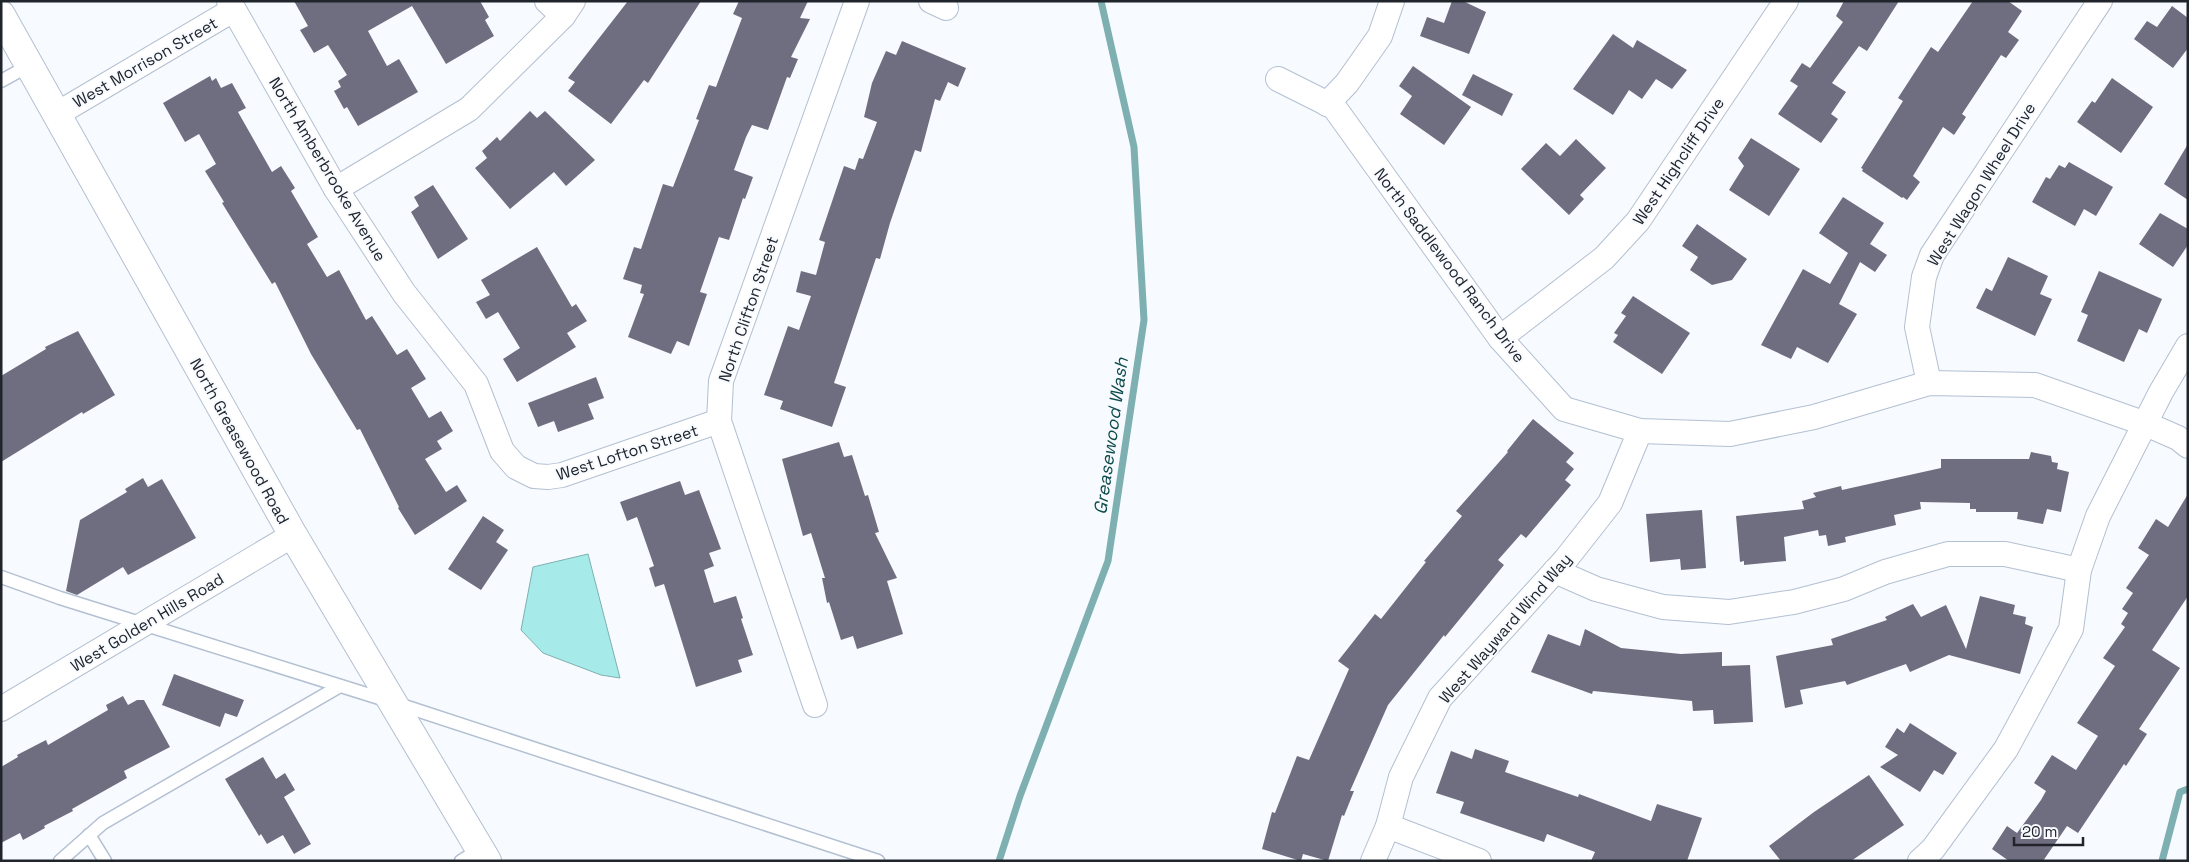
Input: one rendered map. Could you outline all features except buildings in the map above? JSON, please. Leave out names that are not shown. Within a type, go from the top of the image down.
[{"type":"street","name":"North Clifton Street","points":[[815,705],[718,421],[721,380],[857,1]]},
{"type":"street","points":[[1327,104],[1347,83],[1380,36],[1392,1]]},
{"type":"street","name":"West Highcliff Drive","points":[[1500,338],[1604,258],[1638,221],[1786,1]]},
{"type":"street","name":"West Wagon Wheel Drive","points":[[1929,383],[1917,327],[1924,277],[1932,254],[2100,1]]},
{"type":"street","name":"West Morrison Street","points":[[57,114],[231,6]]},
{"type":"street","name":"North Amberbrooke Avenue","points":[[231,6],[336,189],[404,292],[476,384],[502,451],[525,479]]},
{"type":"street","points":[[336,189],[469,109],[561,6]]},
{"type":"street","name":"North Greasewood Road","points":[[1,15],[293,535],[392,702],[476,857]]},
{"type":"street","name":"North Saddlewood Ranch Drive","points":[[1278,80],[1334,107],[1500,338],[1564,408],[1640,431],[1730,434],[1814,417],[1929,383],[2035,385],[2146,424],[2178,438],[2188,446]]},
{"type":"street","points":[[1920,861],[1934,849],[2006,749],[2071,630],[2079,570],[2098,516],[2161,392],[2188,346]]},
{"type":"street","name":"West Lofton Street","points":[[525,479],[562,475],[718,421]]},
{"type":"street","name":"West Wayward Wind Way","points":[[1373,861],[1388,826],[1401,777],[1440,698],[1555,571],[1610,503],[1640,431]]},
{"type":"street","name":"West Golden Hills Road","points":[[1,709],[293,535]]},
{"type":"street","points":[[1555,571],[1596,589],[1663,607],[1730,612],[1794,602],[1835,591],[1885,572],[1948,554],[2005,554],[2079,570]]},
{"type":"street","points":[[1388,826],[1479,861]]},
{"type":"lane","points":[[1,81],[30,65]]},
{"type":"lane","points":[[1,576],[878,861]]},
{"type":"lane","points":[[60,861],[103,823],[340,686]]},
{"type":"lane","points":[[89,835],[105,861]]},
{"type":"water","points":[[588,554],[620,678],[601,675],[543,653],[521,630],[533,567]]},
{"type":"waterway","name":"Greasewood Wash","points":[[999,861],[1020,796],[1108,561],[1144,320],[1134,147],[1101,1]]},
{"type":"waterway","points":[[2162,861],[2180,792],[2188,789]]}]
